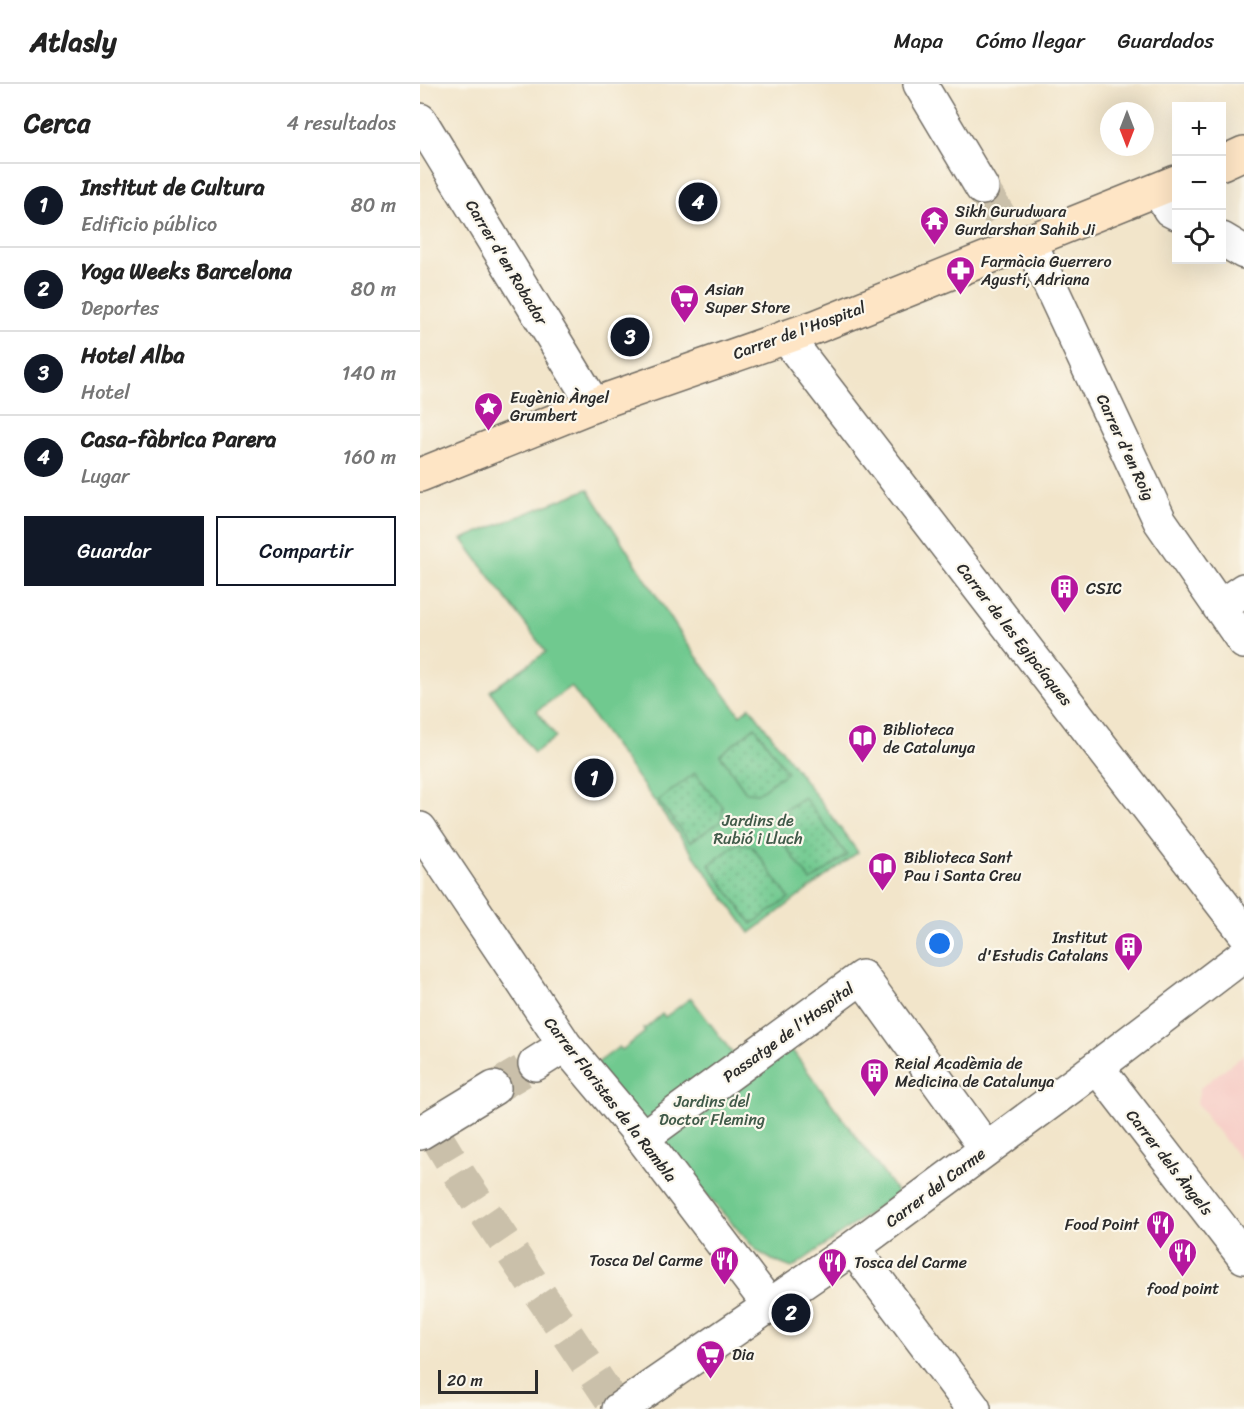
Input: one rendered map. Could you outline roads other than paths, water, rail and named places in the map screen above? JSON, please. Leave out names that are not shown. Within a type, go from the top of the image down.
[{"type":"street","points":[[920,84],[982,188]]},
{"type":"street","name":"Carrer d'en Robador","points":[[420,120],[594,405]]},
{"type":"street","points":[[1226,161],[1244,153]]},
{"type":"street","name":"Carrer de l'Hospital","points":[[420,476],[594,405],[786,337],[1017,238],[1170,195]]},
{"type":"street","name":"Carrer d'en Roig","points":[[1017,238],[1161,521],[1231,599],[1244,642]]},
{"type":"street","points":[[1226,242],[1244,252]]},
{"type":"street","name":"Carrer de les Egipcíaques","points":[[786,337],[1244,932]]},
{"type":"street","name":"Carrer Floristes de la Rambla","points":[[420,829],[565,1045],[642,1138],[769,1305]]},
{"type":"street","name":"Carrer del Carme","points":[[619,1409],[853,1248],[1244,955]]},
{"type":"street","name":"Passatge de l'Hospital","points":[[642,1138],[862,977],[977,1136]]},
{"type":"street","points":[[535,1064],[565,1045]]},
{"type":"street","name":"Carrer dels Àngels","points":[[1097,1067],[1244,1257]]},
{"type":"street","points":[[428,1130],[494,1088]]},
{"type":"street","points":[[853,1248],[974,1409]]},
{"type":"tunnel","points":[[982,188],[1007,227]]},
{"type":"tunnel","points":[[494,1088],[535,1064]]},
{"type":"tunnel","points":[[433,1131],[462,1179],[610,1398]]},
{"type":"place","name":"Casa-fàbrica Parera","points":[[698,202]]},
{"type":"place","name":"Sikh Gurudwara Gurdarshan Sahib Ji","points":[[934,246]]},
{"type":"place","name":"Farmàcia Guerrero Agustí, Adriana","points":[[960,296]]},
{"type":"place","name":"Asian Super Store","points":[[684,324]]},
{"type":"place","name":"Hotel Alba","points":[[630,337]]},
{"type":"place","name":"Eugènia Àngel Grumbert","points":[[489,432]]},
{"type":"place","name":"CSIC","points":[[1065,614]]},
{"type":"place","name":"Biblioteca de Catalunya","points":[[862,764]]},
{"type":"place","name":"Institut de Cultura","points":[[594,778]]},
{"type":"place","name":"Biblioteca Sant Pau i Santa Creu","points":[[883,892]]},
{"type":"place","name":"Institut d'Estudis Catalans","points":[[1129,972]]},
{"type":"place","name":"Reial Acadèmia de Medicina de Catalunya","points":[[874,1098]]},
{"type":"place","name":"Food Point","points":[[1160,1250]]},
{"type":"place","name":"food point","points":[[1183,1278]]},
{"type":"place","name":"Tosca Del Carme","points":[[724,1286]]},
{"type":"place","name":"Tosca del Carme","points":[[833,1288]]},
{"type":"place","name":"Yoga Weeks Barcelona","points":[[791,1313]]},
{"type":"place","name":"Dia","points":[[711,1380]]},
{"type":"park label","name":"Jardins de Rubió i Lluch","points":[[758,829]]},
{"type":"park label","name":"Jardins del Doctor Fleming","points":[[712,1110]]}]
